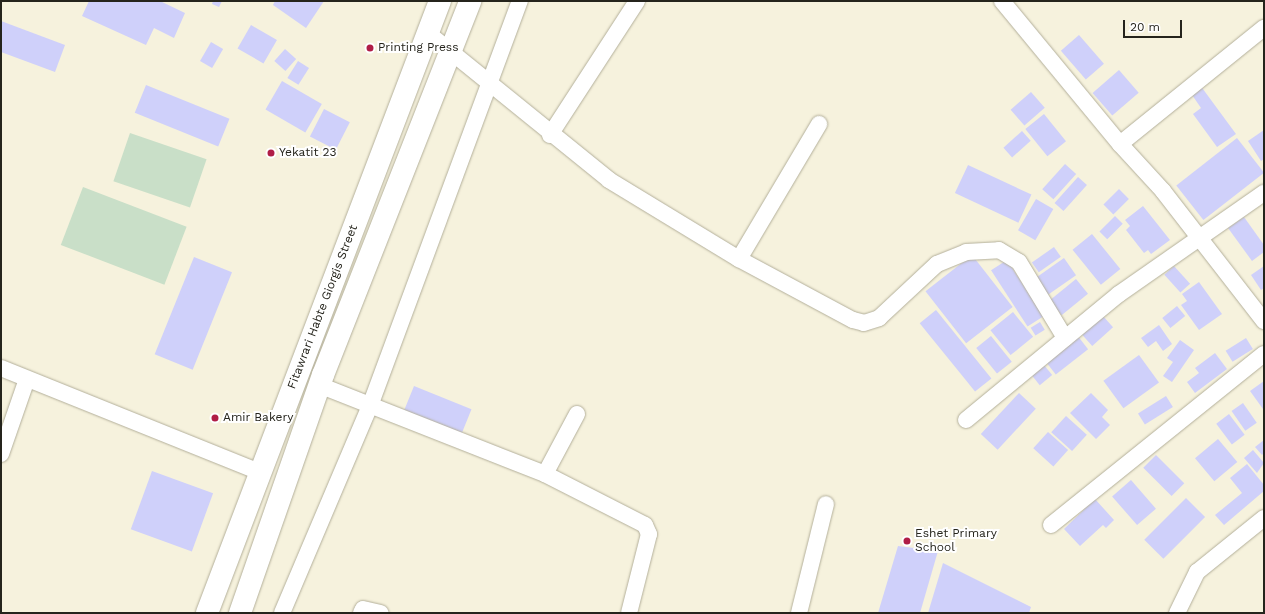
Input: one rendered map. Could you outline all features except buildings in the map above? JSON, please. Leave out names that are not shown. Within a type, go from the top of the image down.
[{"type":"main road","name":"Fitawrari Habte Giorgis Street","points":[[206,613],[262,473],[290,391],[429,34],[440,1]]},
{"type":"main road","points":[[240,613],[319,386],[470,1]]},
{"type":"street","points":[[282,613],[370,406],[487,82],[520,1]]},
{"type":"street","points":[[550,135],[637,1]]},
{"type":"street","points":[[1002,1],[1120,144],[1202,239],[1264,321]]},
{"type":"street","points":[[1120,144],[1264,28]]},
{"type":"street","points":[[429,34],[550,135],[608,180],[739,259],[864,323],[879,318],[937,264],[966,252],[999,250],[1019,262],[1065,338]]},
{"type":"street","points":[[739,259],[819,124]]},
{"type":"street","points":[[966,420],[1119,294],[1202,239],[1264,193]]},
{"type":"street","points":[[1051,525],[1264,354]]},
{"type":"street","points":[[1,368],[262,473]]},
{"type":"street","points":[[1,454],[27,379]]},
{"type":"street","points":[[319,386],[545,474],[649,529],[629,613]]},
{"type":"street","points":[[545,474],[576,414]]},
{"type":"street","points":[[799,613],[826,504]]},
{"type":"street","points":[[1177,613],[1197,572],[1264,518]]},
{"type":"street","points":[[361,613],[363,609],[381,613]]},
{"type":"green space","points":[[130,133],[207,159],[190,208],[113,181]]},
{"type":"green space","points":[[83,187],[187,227],[164,285],[61,245]]},
{"type":"place","name":"Printing Press","points":[[370,48]]},
{"type":"place","name":"Yekatit 23","points":[[271,153]]},
{"type":"place","name":"Amir Bakery","points":[[215,418]]},
{"type":"place","name":"Eshet Primary School","points":[[907,541]]}]
